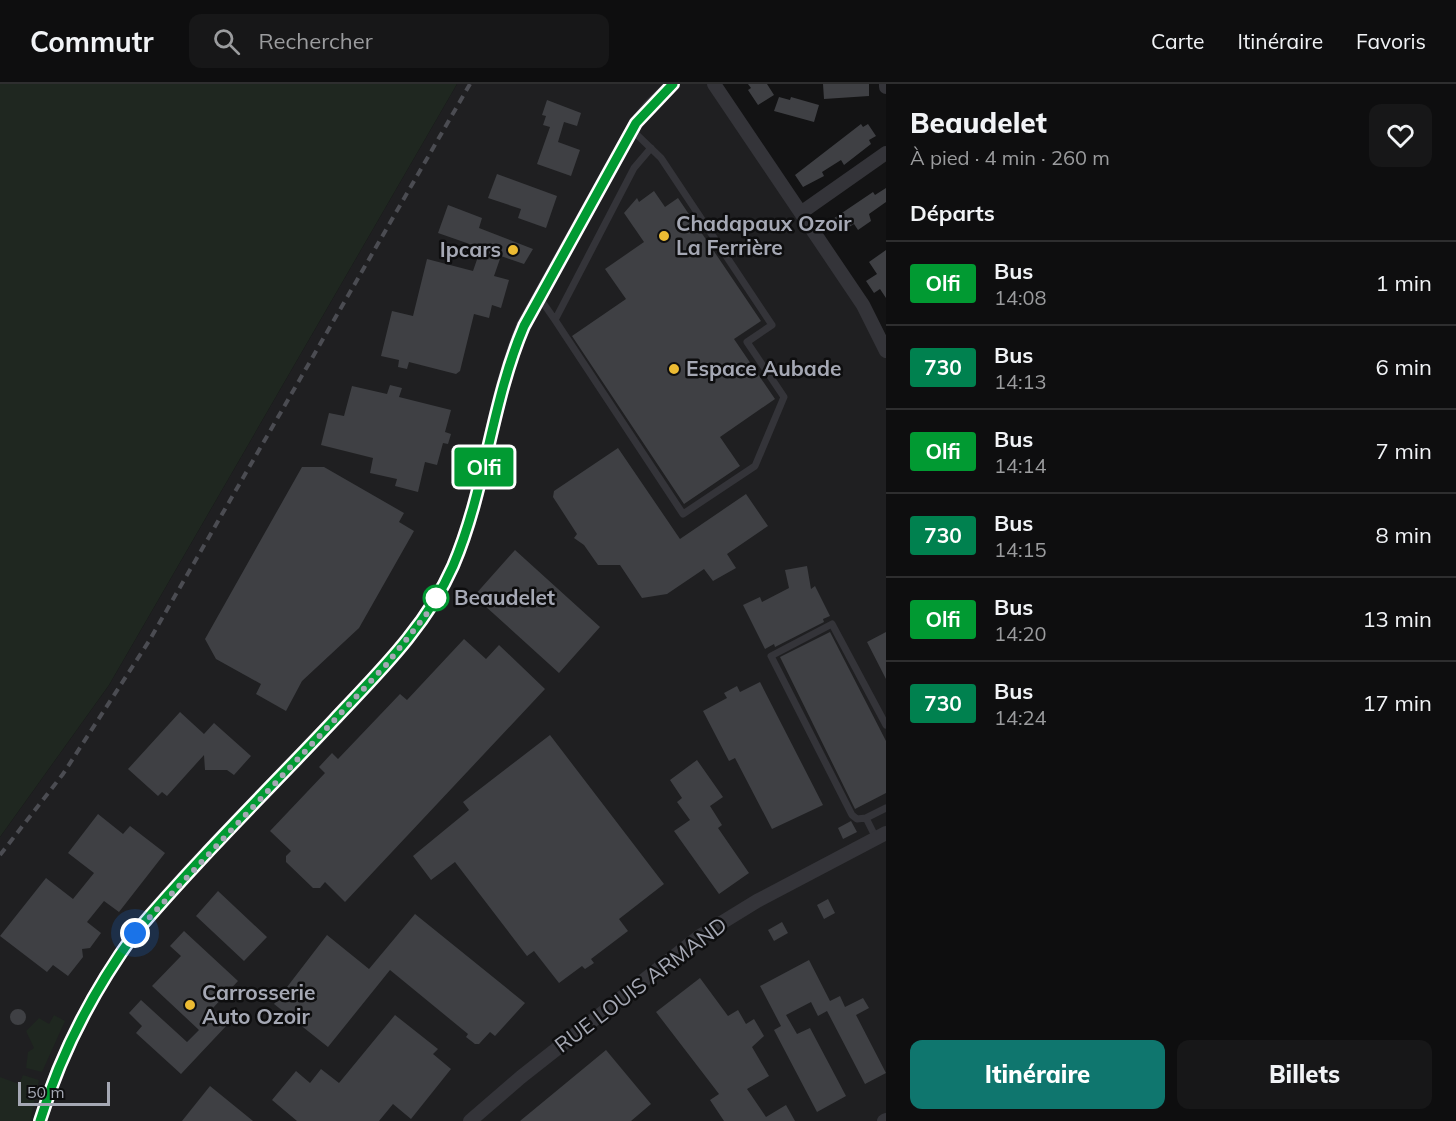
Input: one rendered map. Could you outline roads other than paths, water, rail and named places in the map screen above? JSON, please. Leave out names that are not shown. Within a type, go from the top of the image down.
[{"type":"street","points":[[40,1121],[53,1080],[78,1022],[108,971],[135,933],[386,665],[426,615],[453,567],[470,521],[511,361],[524,326],[632,130],[650,106],[673,84]]},
{"type":"street","points":[[714,84],[873,322],[886,351]]},
{"type":"street","points":[[801,212],[886,153]]},
{"type":"street","points":[[873,322],[886,314]]},
{"type":"street","name":"RUE LOUIS ARMAND","points":[[470,1121],[521,1077],[700,936],[757,901],[881,836]]},
{"type":"lane","points":[[539,297],[683,514],[755,465],[784,397],[747,342],[772,325],[661,158],[632,130]]},
{"type":"lane","points":[[555,320],[634,168],[651,148]]},
{"type":"lane","points":[[886,725],[832,624],[771,656],[852,815],[857,819],[866,818],[886,808]]},
{"type":"lane","points":[[866,818],[881,836]]},
{"type":"railway","points":[[0,855],[63,774],[149,641],[470,84]]},
{"type":"place","name":"Chadapaux Ozoir La Ferrière","points":[[664,236]]},
{"type":"place","name":"Ipcars","points":[[513,250]]},
{"type":"place","name":"Espace Aubade","points":[[674,369]]},
{"type":"place","name":"Beaudelet","points":[[436,598]]},
{"type":"place","name":"Carrosserie Auto Ozoir","points":[[190,1005]]}]
